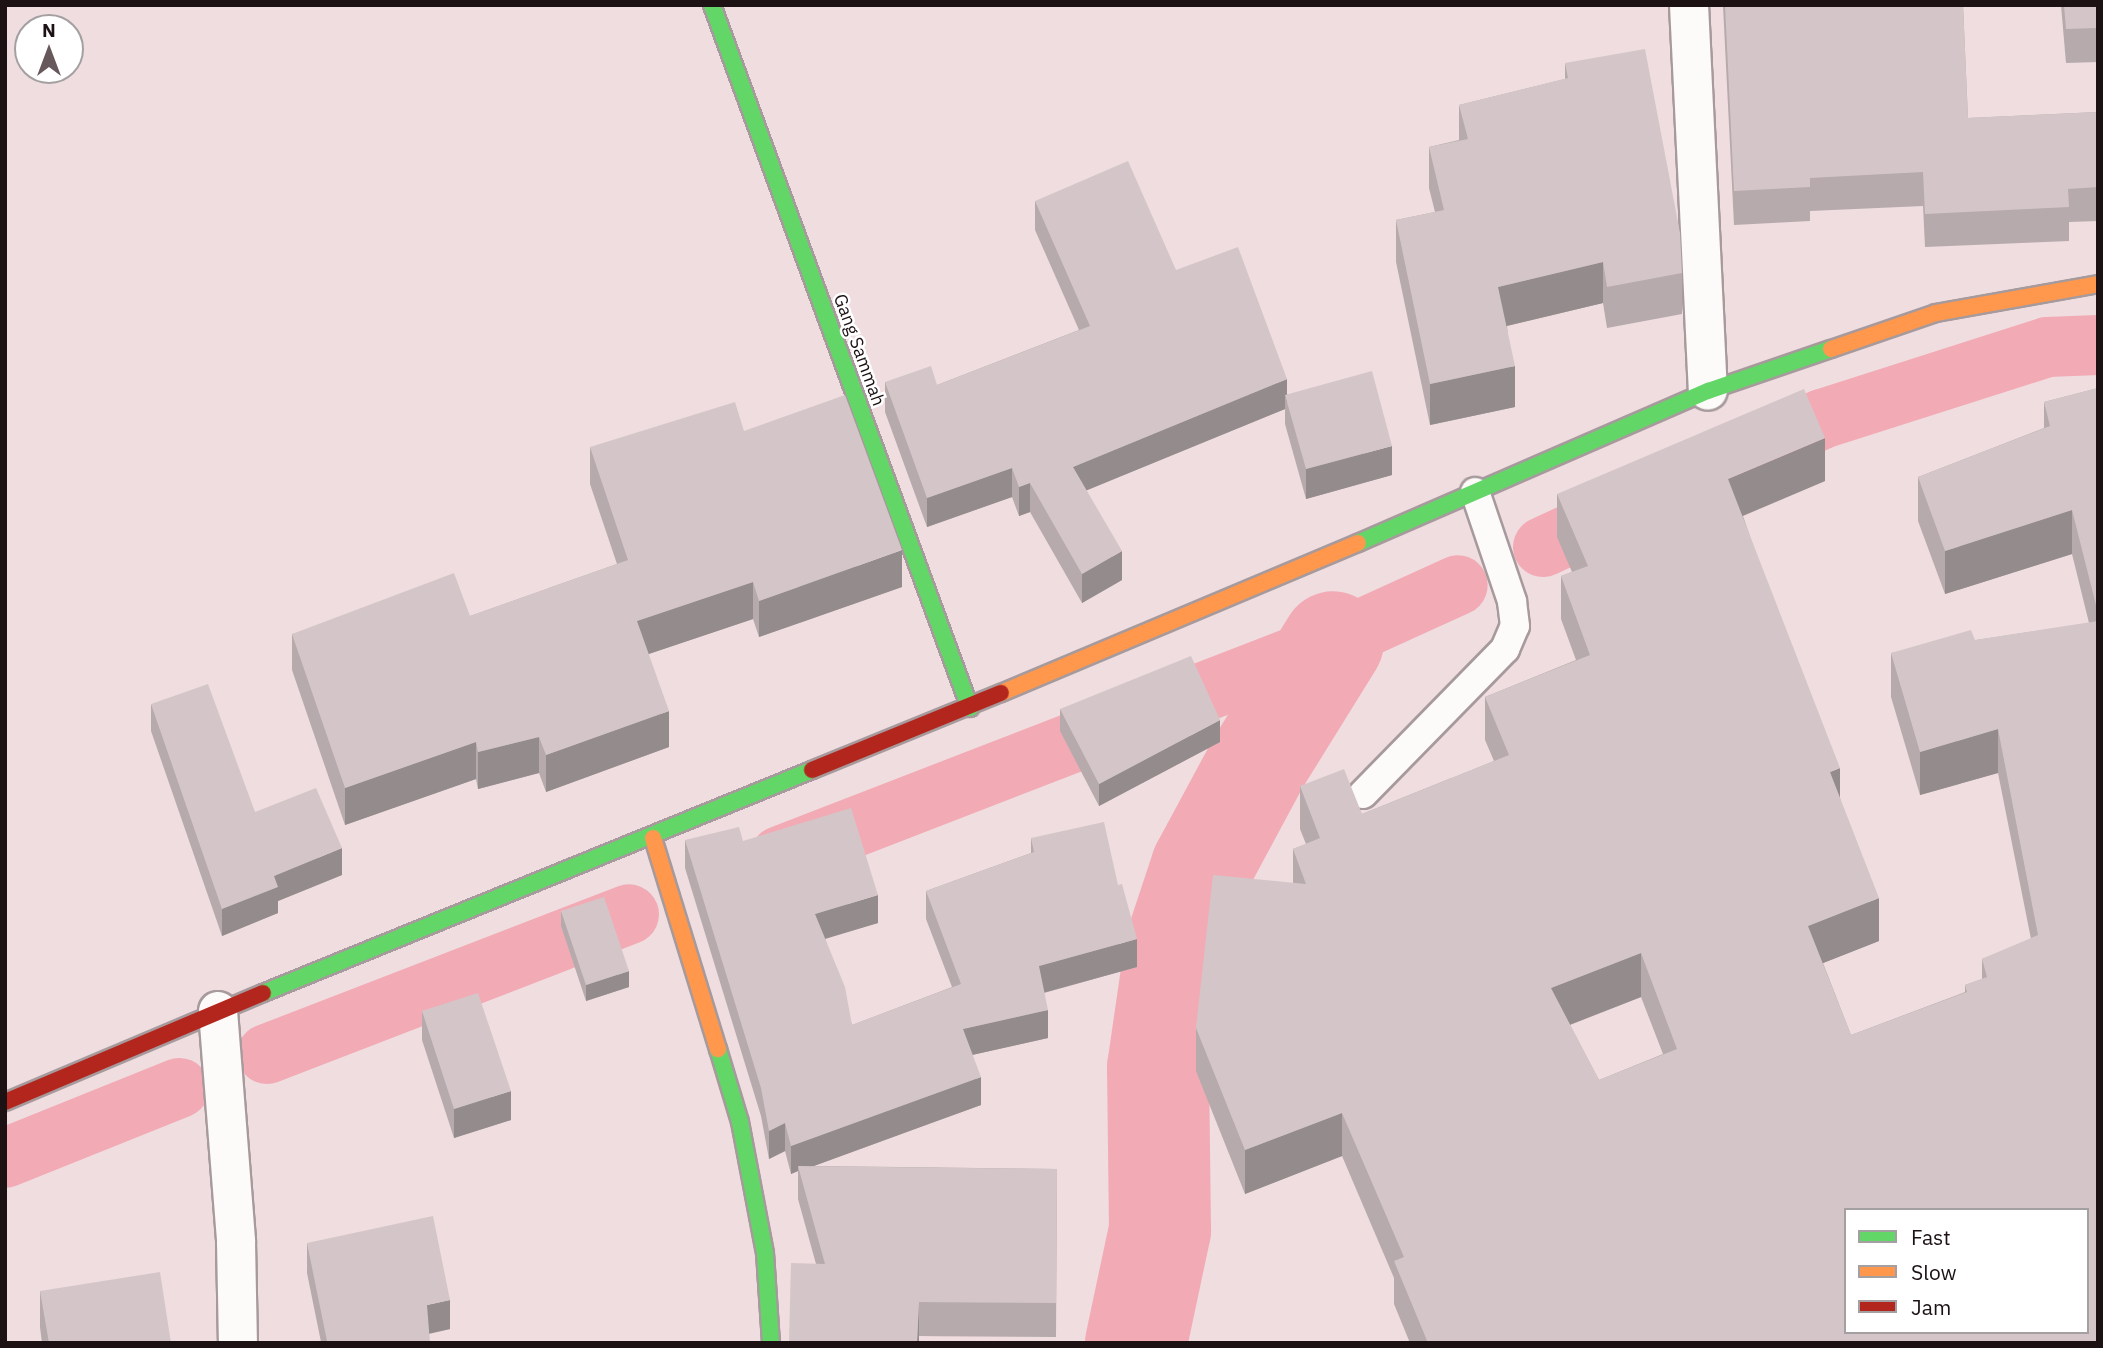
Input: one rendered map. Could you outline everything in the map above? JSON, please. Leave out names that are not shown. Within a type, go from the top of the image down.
[{"type":"main road","name":"Gang Sammah","points":[[712,5],[970,708]]},
{"type":"main road","points":[[5,1102],[218,1011],[653,838],[970,708],[1708,391],[1936,313],[2098,284]]},
{"type":"main road","points":[[653,838],[740,1122],[765,1253],[771,1343]]},
{"type":"street","points":[[1689,5],[1708,391]]},
{"type":"street","points":[[218,1011],[236,1242],[238,1343]]},
{"type":"lane","points":[[1363,794],[1505,649],[1515,626],[1513,601],[1475,492]]},
{"type":"building","points":[[1725,5],[1963,5],[1968,118],[2098,112],[2098,187],[2068,189],[2069,207],[1925,214],[1923,172],[1810,178],[1810,187],[1734,191]]},
{"type":"building","points":[[2064,5],[2098,5],[2098,28],[2066,29]]},
{"type":"building","points":[[1645,49],[1680,233],[1682,273],[1607,287],[1603,262],[1498,287],[1515,366],[1430,384],[1396,220],[1444,210],[1429,147],[1468,139],[1459,105],[1568,78],[1565,63]]},
{"type":"building","points":[[1128,161],[1176,270],[1238,247],[1287,379],[1073,467],[1122,551],[1082,574],[1030,483],[1019,487],[1012,468],[927,498],[885,382],[931,366],[937,385],[1090,326],[1035,201]]},
{"type":"building","points":[[1372,371],[1392,446],[1306,469],[1285,395]]},
{"type":"building","points":[[2098,388],[2098,613],[2072,510],[1945,551],[1918,477],[2050,426],[2044,402]]},
{"type":"building","points":[[1804,389],[1825,438],[1728,479],[1840,768],[1830,772],[1879,898],[1808,926],[1851,1035],[1967,992],[1965,985],[1987,977],[1982,959],[2038,935],[1998,729],[1920,752],[1891,653],[1971,630],[1975,640],[2098,621],[2098,1343],[1428,1343],[1394,1261],[1404,1257],[1342,1113],[1245,1150],[1196,1028],[1213,875],[1306,884],[1293,849],[1320,838],[1300,786],[1344,769],[1362,814],[1509,755],[1485,697],[1590,655],[1561,576],[1588,566],[1557,494]],"holes":[[[1641,953],[1677,1049],[1599,1080],[1551,988]]]},
{"type":"building","points":[[845,395],[902,550],[759,601],[753,582],[637,621],[669,711],[546,755],[539,737],[478,752],[476,742],[345,788],[292,634],[454,573],[470,616],[628,560],[590,447],[735,402],[744,431]]},
{"type":"building","points":[[1191,656],[1220,720],[1099,784],[1060,709]]},
{"type":"building","points":[[208,684],[255,812],[316,788],[342,848],[274,876],[278,887],[222,909],[151,704]]},
{"type":"building","points":[[851,808],[878,895],[815,914],[845,987],[852,1025],[961,984],[926,891],[1034,852],[1031,838],[1104,822],[1118,885],[1122,884],[1137,939],[1039,966],[1048,1010],[963,1029],[981,1077],[791,1146],[785,1123],[769,1131],[761,1088],[685,840],[739,827],[743,841]]},
{"type":"building","points":[[604,897],[629,971],[586,985],[561,911]]},
{"type":"building","points":[[478,993],[511,1091],[454,1109],[422,1011]]},
{"type":"building","points":[[798,1166],[1057,1169],[1056,1303],[919,1302],[917,1343],[789,1343],[791,1263],[825,1264]]},
{"type":"building","points":[[433,1216],[450,1300],[427,1305],[430,1343],[308,1343],[327,1341],[307,1243]]},
{"type":"building","points":[[160,1272],[171,1343],[49,1343],[40,1291]]},
{"type":"waterway","points":[[1744,455],[1822,419],[2047,347],[2098,345]]},
{"type":"waterway","points":[[1543,547],[1631,506]]},
{"type":"waterway","points":[[780,856],[1333,642],[1458,585]]},
{"type":"waterway","points":[[1136,1343],[1160,1230],[1158,1068],[1176,945],[1202,867],[1258,763],[1333,642]]},
{"type":"waterway","points":[[267,1054],[629,914]]},
{"type":"waterway","points":[[5,1158],[179,1088]]},
{"type":"traffic: fast","points":[[712,5],[970,708]]},
{"type":"traffic: fast","points":[[1358,543],[1708,391],[1831,349]]},
{"type":"traffic: fast","points":[[263,993],[812,770]]},
{"type":"traffic: fast","points":[[718,1049],[740,1122],[765,1253],[771,1343]]},
{"type":"traffic: slow","points":[[1831,349],[1936,313],[2098,284]]},
{"type":"traffic: slow","points":[[1001,693],[1358,543]]},
{"type":"traffic: slow","points":[[653,838],[718,1049]]},
{"type":"traffic: jam","points":[[812,770],[1001,693]]},
{"type":"traffic: jam","points":[[5,1102],[263,993]]}]
